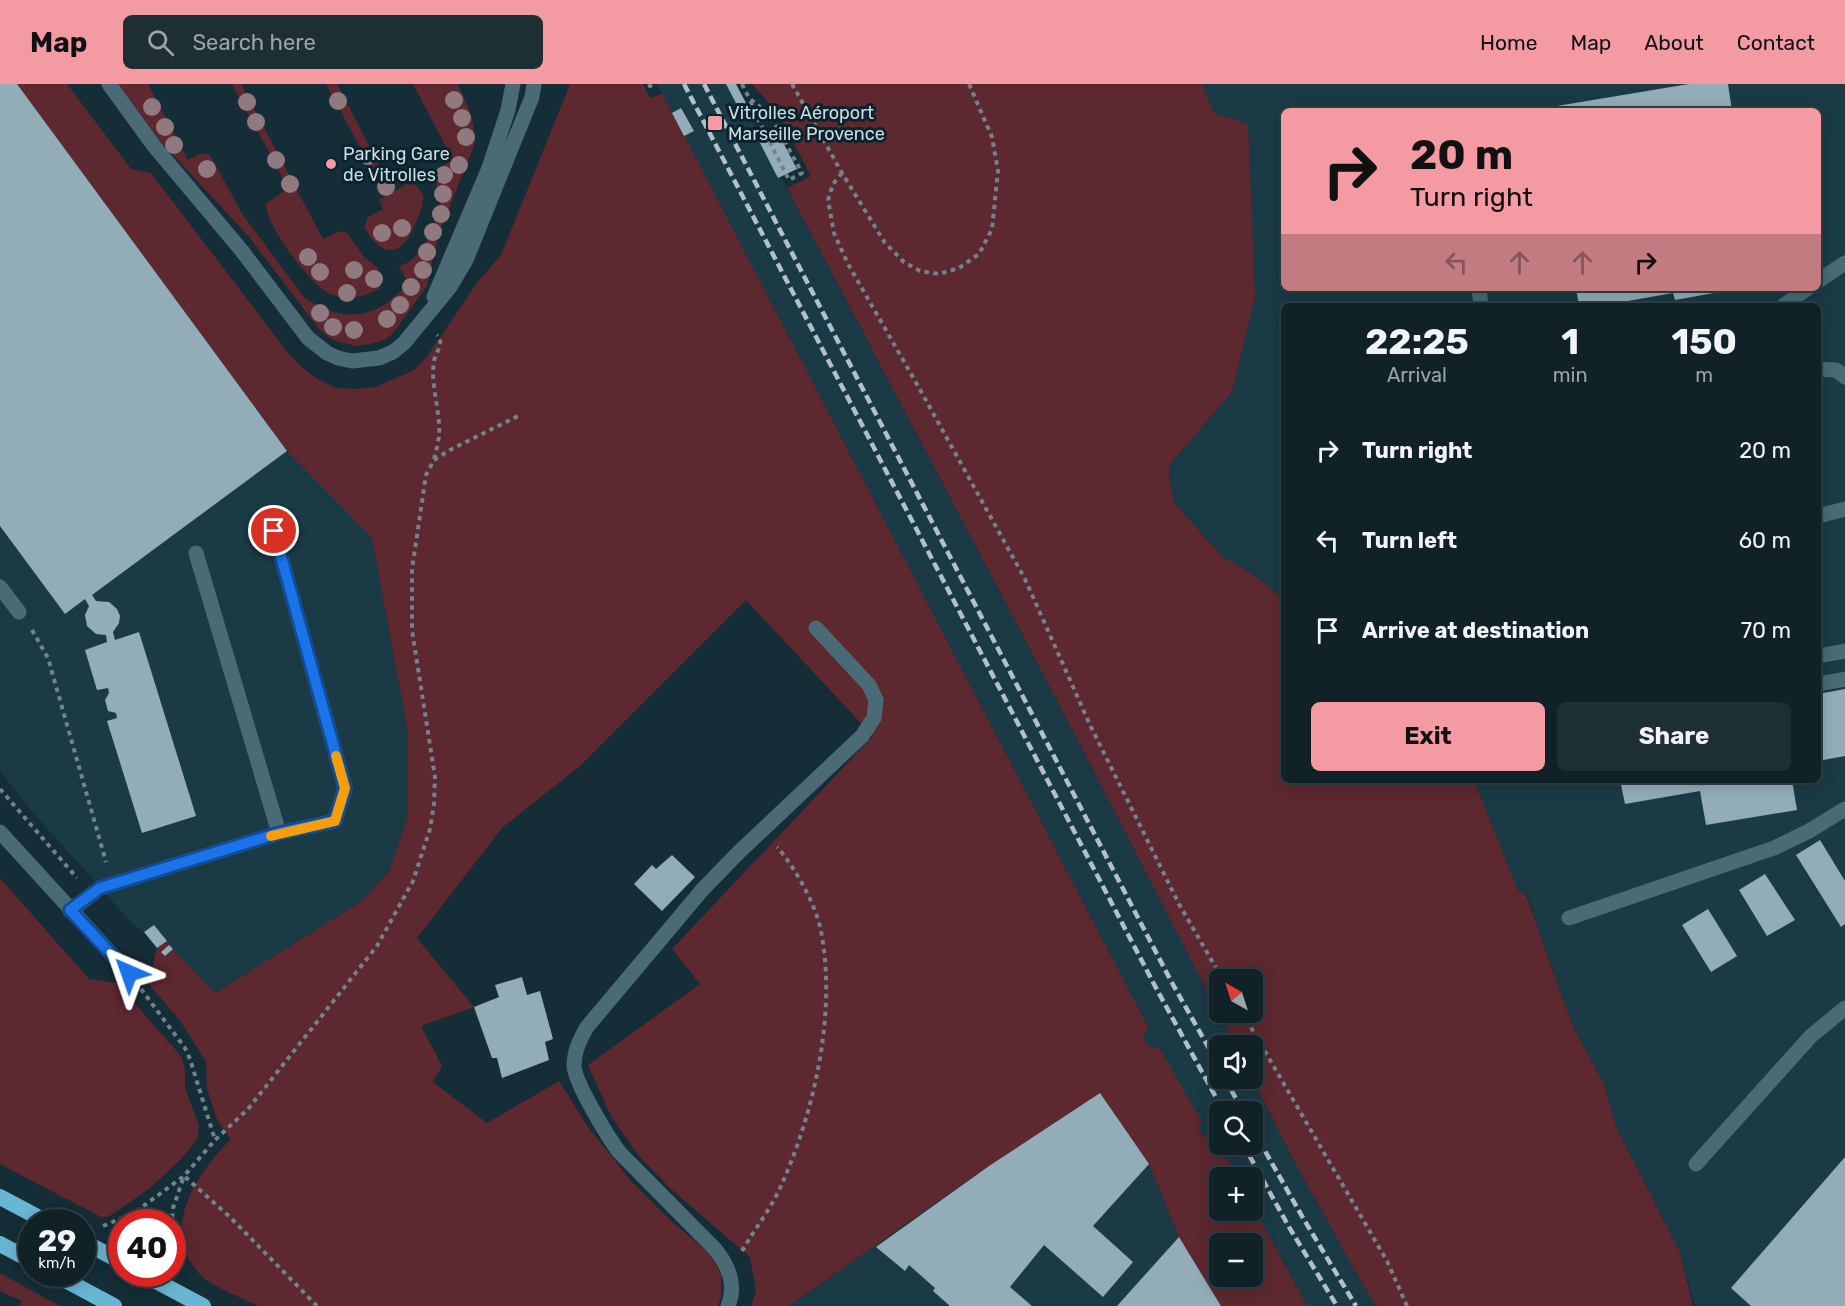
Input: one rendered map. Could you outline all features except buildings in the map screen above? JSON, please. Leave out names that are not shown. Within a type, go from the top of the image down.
[{"type":"highway","points":[[0,1197],[23,1209]]},
{"type":"highway","points":[[96,1241],[108,1251]]},
{"type":"highway","points":[[0,1244],[18,1254]]},
{"type":"highway","points":[[78,1287],[114,1306]]},
{"type":"highway","points":[[167,1287],[203,1306]]},
{"type":"street","points":[[109,84],[154,146],[242,251],[316,346],[338,358],[365,361],[393,352],[404,343],[450,287],[466,260],[532,97],[534,84]]},
{"type":"street","points":[[415,331],[444,276],[489,168],[508,110],[513,84]]},
{"type":"street","points":[[1821,279],[1845,263]]},
{"type":"street","points":[[1787,303],[1804,291]]},
{"type":"street","points":[[1821,369],[1836,370],[1845,377]]},
{"type":"street","points":[[1821,515],[1845,510]]},
{"type":"street","points":[[70,910],[100,888],[279,833],[335,821],[345,788],[274,531]]},
{"type":"street","points":[[196,553],[279,833]]},
{"type":"street","points":[[0,587],[19,612]]},
{"type":"street","points":[[728,1306],[731,1280],[725,1262],[715,1249],[634,1170],[613,1144],[580,1082],[574,1068],[575,1056],[579,1040],[594,1018],[703,889],[862,736],[874,718],[876,700],[869,685],[816,628]]},
{"type":"street","points":[[1821,655],[1845,651]]},
{"type":"street","points":[[1821,683],[1845,679]]},
{"type":"street","points":[[1569,918],[1774,848],[1809,831],[1845,809]]},
{"type":"street","points":[[0,832],[129,973]]},
{"type":"street","points":[[1696,1164],[1811,1036],[1845,1008]]},
{"type":"path","points":[[742,84],[772,153],[789,180],[802,173],[770,115],[749,98]]},
{"type":"path","points":[[792,84],[885,243],[904,261],[920,271],[939,274],[959,268],[979,254],[992,229],[998,171],[992,137],[969,84]]},
{"type":"path","points":[[842,173],[833,184],[828,200],[834,233],[848,264],[1025,579],[1090,725],[1179,904],[1217,969]]},
{"type":"path","points":[[96,1231],[134,1213],[184,1176],[215,1140],[248,1109],[377,946],[413,881],[430,829],[435,777],[412,630],[412,579],[426,475],[434,460],[439,435],[434,360],[441,345],[441,339],[436,334]]},
{"type":"path","points":[[434,460],[518,417]]},
{"type":"path","points":[[19,612],[39,640],[48,658],[112,884]]},
{"type":"path","points":[[0,789],[92,894]]},
{"type":"path","points":[[728,1272],[779,1190],[801,1137],[819,1066],[827,978],[821,929],[804,886],[786,856],[762,830]]},
{"type":"path","points":[[129,973],[185,1048],[195,1071],[215,1140]]},
{"type":"path","points":[[1248,1023],[1388,1261],[1407,1306]]},
{"type":"path","points":[[173,1209],[184,1176]]},
{"type":"path","points":[[184,1176],[230,1216],[317,1306]]},
{"type":"shaded area","points":[[0,84],[53,84],[372,538],[408,733],[408,816],[389,871],[362,901],[215,993],[169,945],[154,925],[144,932],[133,924],[27,806],[0,771]]},
{"type":"shaded area","points":[[17,84],[67,84],[131,169],[151,173],[299,365],[316,378],[336,388],[357,389],[376,387],[414,370],[426,358],[479,280],[501,255],[570,84],[643,84],[650,98],[662,93],[1148,1027],[1143,1036],[1147,1045],[1160,1049],[1201,1120],[1198,1127],[1204,1138],[1209,1135],[1209,1155],[1225,1155],[1232,1167],[1209,1167],[1209,1221],[1261,1221],[1307,1306],[1221,1306],[1209,1287],[1263,1287],[1263,1233],[1209,1233],[1209,1286],[1179,1237],[1149,1164],[1100,1093],[989,1166],[789,1306],[751,1306],[756,1291],[750,1257],[671,1189],[639,1156],[612,1118],[588,1065],[700,984],[672,949],[873,736],[746,600],[581,765],[502,828],[417,938],[474,1007],[421,1026],[442,1066],[433,1082],[487,1123],[559,1081],[588,1127],[632,1182],[670,1220],[710,1254],[721,1274],[721,1297],[718,1306],[258,1306],[217,1287],[203,1277],[186,1251],[186,1209],[196,1184],[206,1168],[231,1139],[218,1122],[207,1089],[206,1062],[181,1022],[148,983],[157,948],[167,941],[169,945],[161,952],[165,956],[173,949],[215,993],[362,901],[389,871],[408,816],[408,733],[372,538],[287,451]]},
{"type":"shaded area","points":[[118,84],[148,84],[188,160],[202,153],[210,155],[243,215],[304,297],[332,311],[359,314],[384,305],[408,283],[399,266],[407,263],[422,251],[439,211],[440,198],[434,176],[439,168],[453,160],[413,84],[457,84],[473,122],[474,146],[438,236],[427,286],[390,336],[380,342],[358,346],[339,342],[328,337],[319,329],[249,237],[162,143]]},
{"type":"shaded area","points":[[232,84],[241,84],[323,239],[340,231],[347,233],[365,258],[377,267],[380,280],[379,289],[355,297],[330,294],[312,279],[290,254],[273,225],[266,204],[288,188]]},
{"type":"shaded area","points":[[326,84],[337,84],[393,192],[407,184],[416,185],[423,195],[423,202],[411,234],[399,248],[385,249],[378,245],[364,227],[368,217],[383,209],[379,200],[386,196]]},
{"type":"shaded area","points":[[657,84],[732,84],[1059,704],[1209,995],[1209,1023],[1224,1023],[1230,1035],[1209,1035],[1209,1089],[1257,1089],[1298,1168],[1377,1306],[1307,1306],[1261,1221],[1263,1221],[1263,1167],[1232,1167],[1225,1155],[1263,1155],[1263,1101],[1209,1101],[1209,1135],[1204,1138],[1143,1035],[1148,1027]]},
{"type":"shaded area","points":[[752,84],[1202,84],[1214,113],[1248,124],[1255,296],[1232,392],[1170,464],[1169,477],[1174,503],[1223,557],[1251,573],[1281,597],[1281,783],[1475,783],[1519,893],[1525,892],[1572,1024],[1604,1085],[1616,1127],[1681,1255],[1693,1306],[1377,1306],[1298,1168],[1257,1089],[1263,1089],[1263,1035],[1230,1035],[1224,1023],[1263,1023],[1263,969],[1209,969],[1209,995],[1059,704],[787,188],[811,176],[777,112]]},
{"type":"shaded area","points":[[1202,84],[1845,84],[1845,1306],[1695,1306],[1681,1255],[1616,1127],[1604,1085],[1572,1024],[1526,892],[1519,894],[1475,783],[1821,783],[1821,303],[1281,303],[1281,597],[1251,573],[1223,557],[1174,503],[1169,477],[1170,464],[1232,392],[1214,113]]},
{"type":"shaded area","points":[[0,878],[89,979],[117,983],[181,1056],[185,1070],[185,1088],[199,1126],[197,1140],[180,1160],[149,1189],[120,1209],[108,1209],[108,1217],[101,1217],[96,1214],[96,1209],[86,1209],[0,1164]]},
{"type":"shaded area","points":[[1100,1093],[1149,1164],[1179,1237],[1221,1306],[789,1306],[989,1166]]},
{"type":"shaded area","points":[[0,1273],[18,1283],[18,1287],[25,1287],[60,1306],[19,1306],[22,1301],[0,1291]]},
{"type":"railway","points":[[684,84],[1156,988],[1218,1101]]},
{"type":"railway","points":[[704,84],[1171,981],[1209,1048]]},
{"type":"railway","points":[[1231,1089],[1237,1101]]},
{"type":"railway","points":[[1263,1147],[1356,1306]]},
{"type":"railway","points":[[1249,1155],[1337,1306]]},
{"type":"slow traffic","points":[[271,836],[335,821],[345,788],[336,756]]},
{"type":"place","name":"Vitrolles Aéroport Marseille Provence","points":[[715,123]]},
{"type":"place","name":"Parking Gare de Vitrolles","points":[[331,164]]},
{"type":"route","points":[[129,973],[70,910],[100,888],[279,833],[335,821],[345,788],[274,531]]}]
